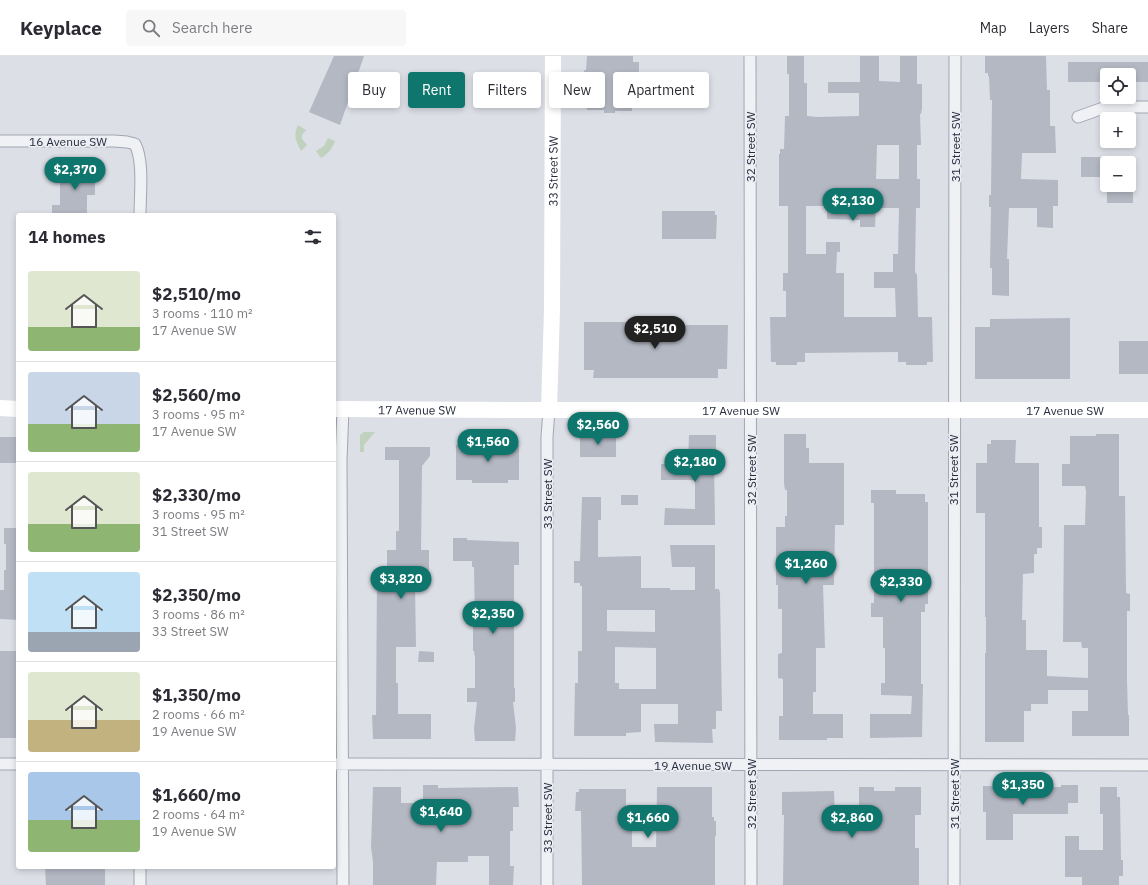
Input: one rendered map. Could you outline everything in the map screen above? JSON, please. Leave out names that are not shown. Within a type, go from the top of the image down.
[{"type":"main road","name":"33 Street SW","points":[[549,410],[552,302],[553,56]]},
{"type":"main road","points":[[0,408],[16,409]]},
{"type":"main road","name":"17 Avenue SW","points":[[338,409],[1148,410]]},
{"type":"street","name":"32 Street SW","points":[[750,56],[750,885]]},
{"type":"street","name":"31 Street SW","points":[[954,885],[955,56]]},
{"type":"street","points":[[1078,117],[1106,107],[1148,107]]},
{"type":"street","name":"16 Avenue SW","points":[[0,141],[114,141],[135,144],[139,152],[140,162],[140,213]]},
{"type":"street","points":[[338,409],[341,460],[338,764],[343,885]]},
{"type":"street","name":"33 Street SW","points":[[547,885],[547,437],[549,410]]},
{"type":"street","points":[[0,764],[16,764]]},
{"type":"street","name":"19 Avenue SW","points":[[338,764],[1148,765]]},
{"type":"street","points":[[140,869],[140,885]]},
{"type":"green space","points":[[298,125],[306,130],[302,135],[302,139],[307,145],[301,151],[296,138]]},
{"type":"green space","points":[[328,138],[335,141],[330,151],[321,158],[316,151],[324,146]]},
{"type":"green space","points":[[364,432],[375,432],[364,445],[364,452],[360,452],[360,435]]},
{"type":"building","points":[[334,56],[364,56],[358,72],[348,72],[348,102],[340,125],[309,112]]},
{"type":"building","points":[[587,56],[633,56],[633,62],[639,62],[639,72],[613,72],[613,108],[632,108],[632,111],[615,111],[615,113],[604,113],[604,110],[587,110],[587,108],[605,108],[605,72],[584,72],[584,70],[586,70]]},
{"type":"building","points":[[787,56],[804,56],[804,83],[807,83],[807,116],[859,116],[859,93],[828,93],[828,82],[860,82],[860,56],[879,56],[879,81],[900,82],[900,56],[917,56],[917,84],[922,84],[922,108],[920,114],[921,145],[917,145],[917,179],[920,179],[920,208],[916,208],[915,271],[917,274],[918,317],[932,317],[933,362],[927,362],[927,365],[906,365],[906,362],[898,362],[898,352],[805,353],[805,362],[797,362],[797,365],[776,365],[776,362],[771,362],[770,317],[786,317],[786,291],[783,291],[783,273],[788,273],[788,206],[779,206],[779,154],[780,149],[784,149],[785,116],[789,116],[789,74],[787,74]],"holes":[[[877,145],[899,145],[899,179],[876,179]],[[806,206],[827,206],[827,219],[860,220],[860,227],[875,227],[876,208],[899,208],[898,254],[893,254],[893,272],[874,272],[874,288],[895,288],[896,317],[844,317],[844,273],[836,273],[837,252],[840,252],[840,242],[826,242],[826,254],[806,254]]]},
{"type":"building","points":[[985,56],[1046,56],[1047,90],[1050,90],[1050,126],[1055,126],[1056,153],[1022,153],[1021,179],[1058,180],[1058,206],[1053,206],[1053,228],[1037,227],[1037,208],[1009,208],[1007,259],[1009,259],[1009,296],[992,295],[992,268],[990,268],[991,207],[989,207],[989,195],[991,195],[992,100],[990,100],[989,76],[988,73],[985,73]]},
{"type":"building","points":[[1068,62],[1148,62],[1148,82],[1136,82],[1136,68],[1100,68],[1100,82],[1068,82]]},
{"type":"building","points":[[1081,157],[1100,157],[1100,177],[1081,177]]},
{"type":"building","points":[[60,167],[95,167],[95,195],[87,195],[87,213],[52,213],[52,205],[60,205]]},
{"type":"building","points":[[1107,192],[1133,192],[1133,203],[1107,203]]},
{"type":"building","points":[[662,211],[715,211],[715,215],[717,215],[716,239],[662,239]]},
{"type":"building","points":[[1070,318],[1070,379],[975,379],[975,327],[990,327],[990,319]]},
{"type":"building","points":[[584,322],[639,322],[639,325],[728,325],[727,369],[718,369],[718,378],[593,378],[594,370],[584,370]]},
{"type":"building","points":[[1119,341],[1148,341],[1148,374],[1119,374]]},
{"type":"building","points":[[580,434],[616,434],[616,457],[580,457]]},
{"type":"building","points":[[784,434],[806,434],[806,448],[809,448],[809,463],[844,463],[844,525],[835,525],[834,585],[823,585],[825,648],[816,648],[816,692],[813,692],[813,714],[843,714],[843,738],[827,738],[827,740],[779,740],[779,716],[783,716],[783,679],[778,678],[778,654],[782,653],[782,609],[778,609],[778,585],[776,585],[776,527],[785,527],[785,516],[787,516],[787,490],[785,490],[784,483]]},
{"type":"building","points":[[1096,434],[1119,434],[1119,496],[1125,496],[1126,593],[1130,594],[1130,611],[1127,611],[1129,736],[1072,736],[1072,711],[1088,711],[1088,690],[1048,690],[1048,704],[1031,704],[1031,711],[1024,711],[1024,742],[985,742],[985,513],[976,513],[976,463],[987,463],[987,444],[991,444],[991,440],[1016,440],[1015,463],[1039,463],[1039,527],[1042,527],[1042,548],[1037,548],[1037,554],[1034,554],[1034,573],[1023,574],[1022,620],[1026,620],[1026,650],[1047,650],[1047,676],[1088,678],[1088,648],[1082,648],[1081,642],[1063,642],[1064,525],[1085,525],[1086,491],[1085,486],[1062,486],[1062,464],[1070,464],[1070,436],[1096,436]]},
{"type":"building","points":[[689,435],[716,435],[716,459],[714,459],[715,525],[664,525],[665,508],[695,509],[695,480],[661,480],[661,464],[688,464]]},
{"type":"building","points":[[0,437],[16,437],[16,463],[0,463]]},
{"type":"building","points":[[456,445],[519,445],[519,480],[508,480],[508,483],[472,483],[472,480],[456,480]]},
{"type":"building","points":[[385,447],[430,447],[430,456],[422,466],[421,550],[429,550],[429,584],[415,584],[416,647],[396,647],[396,683],[398,683],[398,714],[431,714],[431,739],[373,739],[372,715],[376,715],[377,575],[387,575],[387,550],[396,550],[396,531],[399,531],[399,460],[385,460]]},
{"type":"building","points":[[871,490],[896,490],[896,494],[925,494],[925,502],[928,502],[928,604],[925,604],[925,612],[921,612],[921,684],[923,684],[922,737],[870,738],[870,714],[911,714],[912,696],[881,695],[881,683],[885,683],[885,648],[883,648],[883,617],[871,617],[871,603],[874,603],[874,503],[871,503]]},
{"type":"building","points":[[621,495],[638,495],[638,505],[621,505]]},
{"type":"building","points":[[582,497],[601,497],[601,520],[598,520],[598,557],[641,556],[641,588],[695,590],[695,567],[672,567],[670,545],[715,545],[715,589],[719,589],[720,593],[722,711],[716,711],[716,729],[712,729],[713,743],[655,742],[654,724],[678,724],[678,704],[641,704],[641,732],[626,733],[626,736],[574,736],[575,683],[578,683],[578,651],[582,651],[582,586],[580,586],[580,583],[574,583],[574,561],[580,561]],"holes":[[[607,610],[655,610],[655,632],[607,631]],[[615,647],[656,648],[656,689],[619,689],[619,683],[615,683]]]},
{"type":"building","points":[[4,528],[16,528],[16,620],[0,619],[0,590],[4,590],[4,570],[6,570],[6,544],[4,544]]},
{"type":"building","points":[[453,538],[519,542],[519,565],[514,565],[515,702],[513,702],[516,728],[515,741],[475,741],[474,729],[477,702],[467,702],[467,688],[475,688],[475,657],[473,651],[473,623],[475,623],[474,567],[472,567],[472,561],[453,561]]},
{"type":"building","points":[[0,651],[16,651],[16,738],[0,738]]},
{"type":"building","points":[[419,651],[434,652],[434,662],[418,662]]},
{"type":"building","points":[[423,785],[438,785],[438,788],[518,787],[519,807],[513,807],[513,831],[510,831],[510,866],[514,866],[513,885],[489,885],[489,856],[468,856],[468,862],[437,862],[436,885],[373,885],[373,862],[371,847],[373,787],[401,787],[401,803],[423,803]]},
{"type":"building","points":[[1061,785],[1078,785],[1078,803],[1068,803],[1068,814],[1013,814],[1013,840],[986,840],[986,812],[983,812],[983,786],[1061,787]]},
{"type":"building","points":[[657,787],[712,787],[712,817],[714,817],[714,821],[716,821],[715,885],[582,885],[581,811],[575,811],[576,792],[579,792],[579,789],[626,789],[626,817],[632,817],[632,847],[656,847]]},
{"type":"building","points":[[859,787],[874,787],[874,791],[895,791],[895,787],[921,787],[921,815],[915,815],[915,848],[919,848],[919,885],[783,885],[784,815],[782,815],[782,792],[834,791],[835,817],[859,817]]},
{"type":"building","points":[[1100,787],[1117,787],[1117,797],[1120,797],[1121,860],[1123,860],[1123,876],[1119,876],[1119,885],[1082,885],[1082,877],[1065,877],[1065,836],[1079,836],[1079,850],[1103,850],[1103,814],[1100,814]]},
{"type":"building","points":[[45,869],[105,869],[105,885],[46,885]]}]
